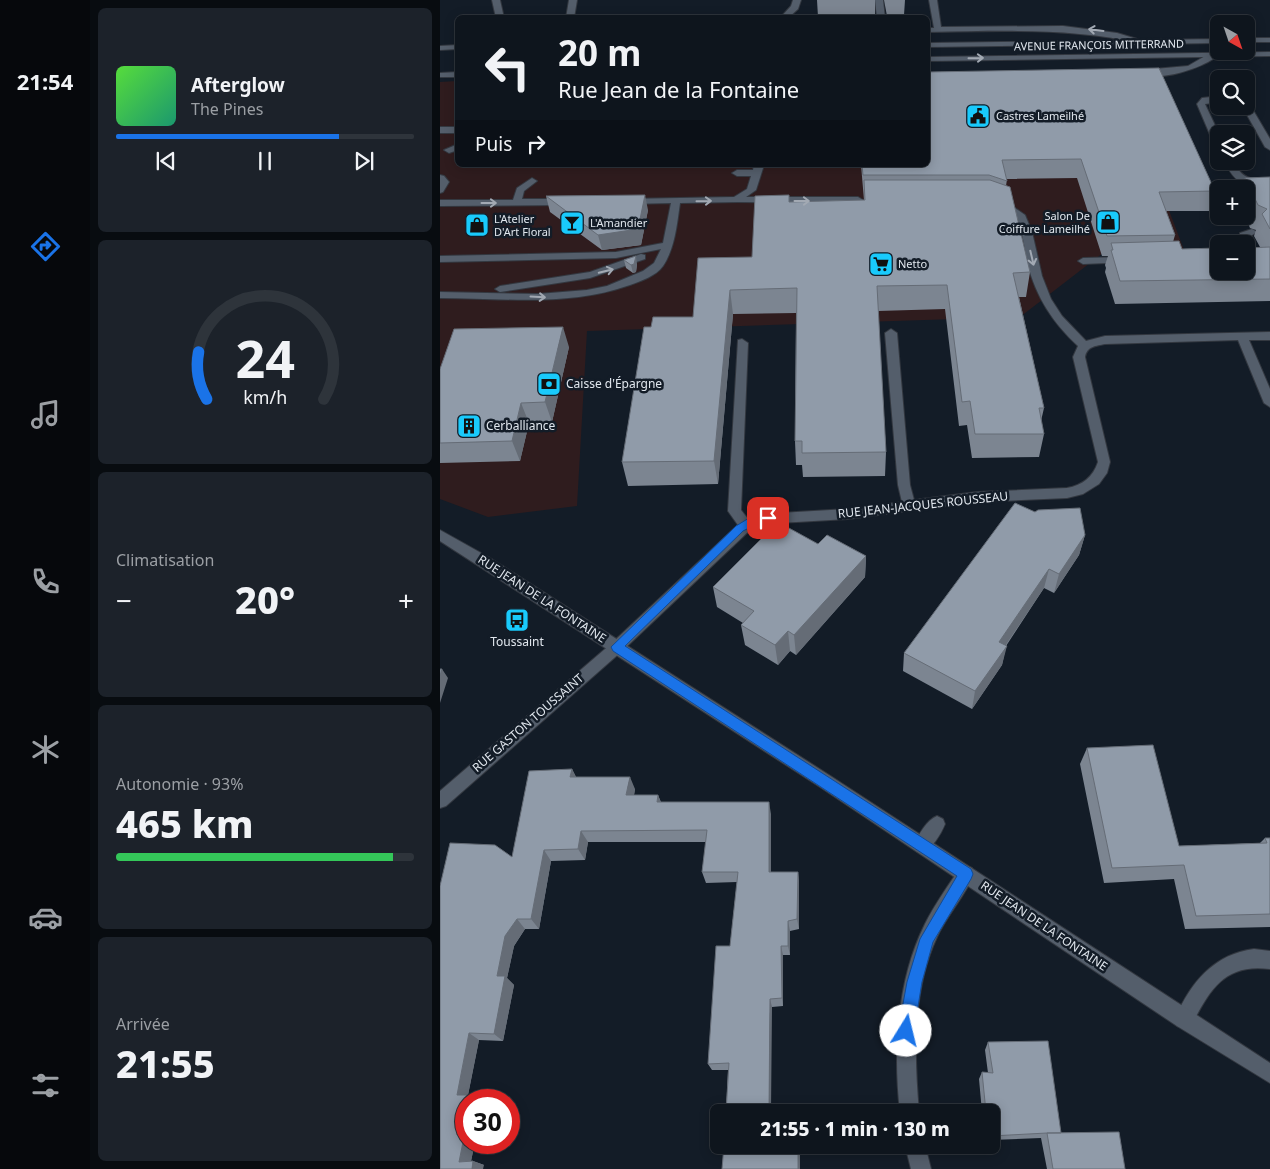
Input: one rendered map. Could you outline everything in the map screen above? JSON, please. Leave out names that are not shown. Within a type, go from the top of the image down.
[{"type":"street","points":[[496,0],[499,15]]},
{"type":"street","points":[[570,15],[573,0]]},
{"type":"street","points":[[786,15],[795,7],[797,0]]},
{"type":"street","points":[[879,0],[881,15]]},
{"type":"street","points":[[933,0],[938,30]]},
{"type":"street","points":[[930,30],[1071,28],[1106,32],[1143,42]]},
{"type":"street","points":[[1255,40],[1270,40]]},
{"type":"street","name":"AVENUE FRANÇOIS MITTERRAND","points":[[930,45],[1210,41]]},
{"type":"street","points":[[440,48],[455,48]]},
{"type":"street","name":"AVENUE FRANÇOIS MITTERRAND","points":[[930,59],[1210,54]]},
{"type":"street","name":"AVENUE FRANÇOIS MITTERRAND","points":[[1255,54],[1270,54]]},
{"type":"street","points":[[1135,72],[1174,72],[1194,68],[1210,58]]},
{"type":"street","points":[[440,75],[455,74]]},
{"type":"street","points":[[1210,100],[1205,100],[1201,104],[1210,125]]},
{"type":"street","points":[[1252,115],[1270,147]]},
{"type":"street","points":[[440,130],[455,130]]},
{"type":"street","points":[[736,200],[751,190],[758,169],[737,173]]},
{"type":"street","points":[[1232,170],[1235,176],[1241,181],[1270,183]]},
{"type":"street","points":[[440,190],[444,182],[441,178]]},
{"type":"street","points":[[517,202],[520,190],[532,181]]},
{"type":"street","points":[[988,199],[1008,205],[1020,214],[1038,282],[1048,305],[1065,328],[1084,346],[1105,340],[1270,336]]},
{"type":"street","points":[[617,202],[868,200]]},
{"type":"street","points":[[472,294],[554,297],[594,293],[625,284],[647,274],[658,264],[666,245],[676,201]]},
{"type":"street","points":[[440,203],[577,202]]},
{"type":"street","points":[[1246,235],[1252,232]]},
{"type":"street","points":[[440,259],[616,255],[666,245]]},
{"type":"street","points":[[472,294],[612,270],[666,245]]},
{"type":"street","points":[[891,333],[904,485],[909,506]]},
{"type":"street","points":[[1242,337],[1270,403]]},
{"type":"street","points":[[742,343],[734,511],[746,525]]},
{"type":"street","name":"RUE JEAN-JACQUES ROUSSEAU","points":[[617,647],[746,525],[768,518],[848,514],[977,497],[1067,493],[1078,491],[1095,481],[1101,473],[1104,462],[1079,357],[1079,351],[1084,346]]},
{"type":"street","name":"RUE JEAN DE LA FONTAINE","points":[[440,535],[617,647],[922,845],[1184,1020],[1270,1074]]},
{"type":"street","name":"RUE GASTON TOUSSAINT","points":[[440,801],[617,647]]},
{"type":"street","points":[[922,845],[937,824]]},
{"type":"street","points":[[908,1104],[905,1068],[906,1031],[914,982],[927,939],[966,874]]},
{"type":"street","points":[[1184,1020],[1198,992],[1214,974],[1235,961],[1262,958],[1270,960]]},
{"type":"street","points":[[917,1154],[921,1169]]},
{"type":"lane","points":[[1083,261],[1139,260]]},
{"type":"lane","points":[[440,295],[472,294]]},
{"type":"shaded area","points":[[1119,78],[1184,250],[1103,253],[1020,317],[587,331],[577,506],[488,517],[440,499],[440,82],[455,81],[455,167],[930,167],[930,164]]},
{"type":"building","points":[[1159,68],[1210,180],[1210,191],[1159,192],[1175,235],[1107,236],[1081,159],[1002,160],[1007,181],[989,175],[863,175],[862,167],[930,167],[930,72]]},
{"type":"building","points":[[1270,177],[1270,229],[1262,214],[1267,209],[1258,205],[1255,199],[1255,180],[1246,180],[1245,178]]},
{"type":"building","points":[[864,180],[990,180],[1010,187],[1030,272],[1013,273],[1044,408],[1039,408],[1044,434],[975,434],[970,401],[962,402],[947,285],[877,286],[886,452],[802,453],[802,441],[795,441],[797,288],[730,290],[714,461],[622,462],[644,327],[651,327],[653,317],[693,317],[698,258],[752,257],[755,196],[789,195],[789,202],[865,200]]},
{"type":"building","points":[[645,195],[638,229],[598,235],[546,196]]},
{"type":"building","points":[[1179,241],[1182,249],[1210,248],[1210,280],[1120,281],[1111,250],[1113,250],[1111,243]]},
{"type":"building","points":[[1270,247],[1270,279],[1255,279],[1255,248]]},
{"type":"building","points":[[636,256],[634,264],[631,265],[624,260]]},
{"type":"building","points":[[563,327],[545,402],[521,403],[512,441],[440,443],[440,369],[454,329]]},
{"type":"building","points":[[1015,503],[1035,512],[1038,510],[1080,508],[1085,535],[1059,574],[1049,569],[999,642],[1007,646],[975,691],[904,653]]},
{"type":"building","points":[[778,522],[818,544],[827,535],[866,556],[794,635],[788,631],[775,645],[741,625],[754,611],[713,587]]},
{"type":"building","points":[[1153,745],[1179,846],[1267,843],[1265,838],[1270,838],[1270,914],[1196,916],[1184,865],[1112,868],[1087,748]]},
{"type":"building","points":[[572,769],[570,777],[630,777],[626,795],[658,795],[657,802],[769,802],[769,872],[798,872],[797,919],[788,921],[788,946],[781,946],[782,998],[770,999],[769,1104],[726,1104],[729,1063],[708,1064],[716,946],[730,946],[738,872],[702,872],[707,830],[581,831],[578,849],[544,850],[531,919],[517,919],[505,936],[497,976],[505,976],[494,1034],[469,1033],[458,1089],[455,1089],[455,1154],[461,1154],[459,1162],[473,1161],[472,1169],[440,1169],[440,886],[450,843],[495,845],[512,857],[529,771]]},
{"type":"building","points":[[1048,1041],[1061,1133],[1119,1132],[1125,1169],[1053,1169],[1047,1133],[1000,1136],[1000,1104],[985,1104],[982,1072],[993,1073],[988,1042]]},
{"type":"building","points":[[723,1154],[798,1154],[798,1169],[722,1169]]},
{"type":"place","name":"Castres Lameilhé","points":[[978,116]]},
{"type":"place","name":"Salon De Coiffure Lameilhé","points":[[1108,222]]},
{"type":"place","name":"L'Amandier","points":[[572,223]]},
{"type":"place","name":"L'Atelier D'Art Floral","points":[[477,225]]},
{"type":"place","name":"Netto","points":[[881,264]]},
{"type":"place","name":"Caisse d'Épargne","points":[[549,384]]},
{"type":"place","name":"Cerballiance","points":[[469,426]]},
{"type":"place","name":"Toussaint","points":[[517,620]]},
{"type":"route","points":[[768,518],[752,521],[740,528],[617,647],[966,874],[927,939],[914,982],[906,1031]]}]
